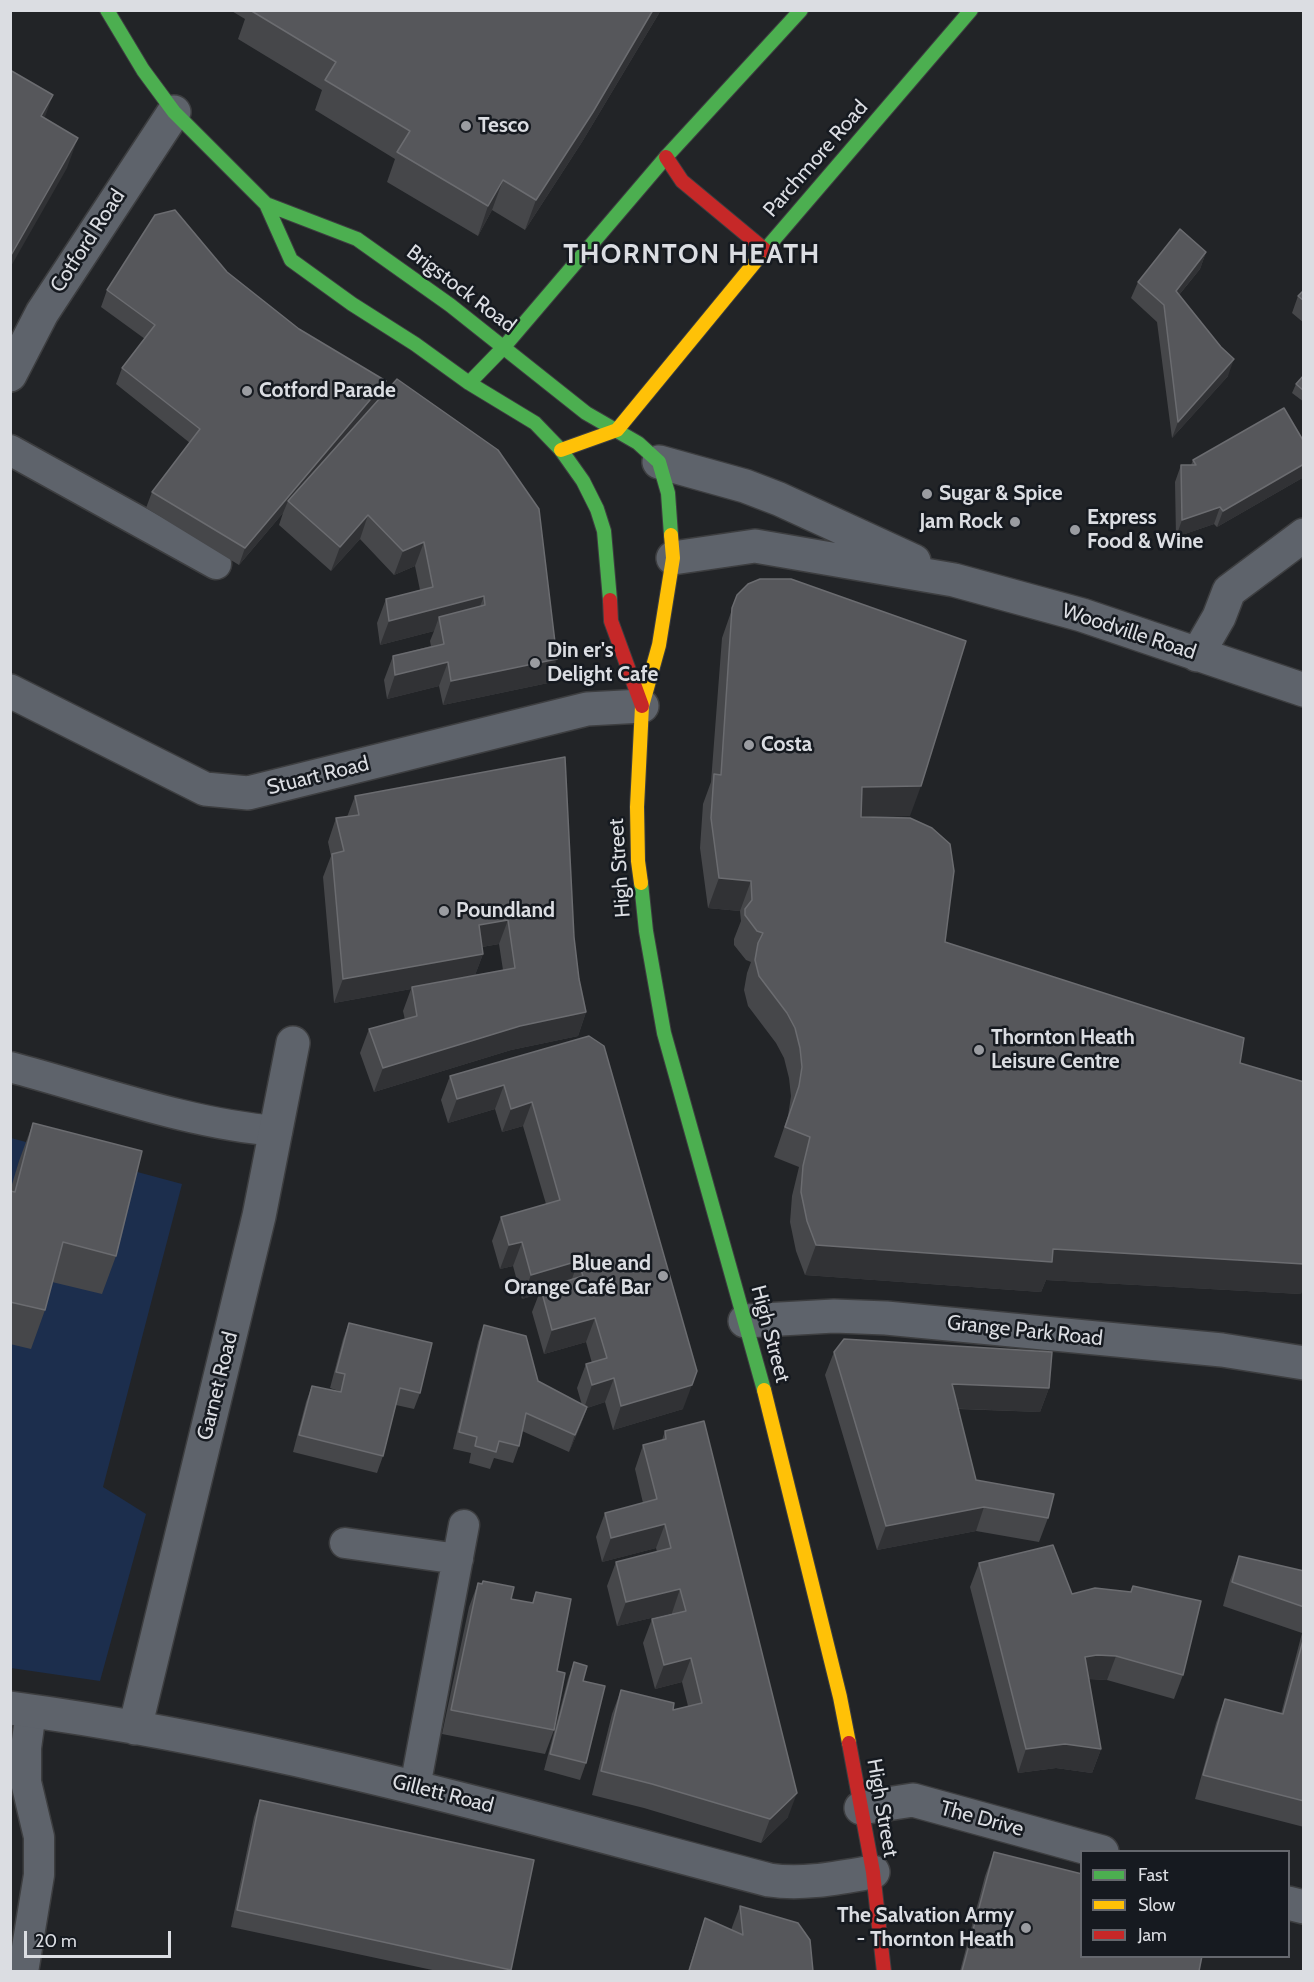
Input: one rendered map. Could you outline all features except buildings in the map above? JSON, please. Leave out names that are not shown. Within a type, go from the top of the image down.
[{"type":"main road","name":"Brigstock Road","points":[[107,10],[143,70],[174,112],[266,204],[291,260],[469,383],[535,423],[561,450]]},
{"type":"main road","points":[[469,383],[503,348],[666,157],[801,10]]},
{"type":"main road","name":"Parchmore Road","points":[[617,430],[705,326],[765,250],[971,10]]},
{"type":"main road","points":[[666,157],[682,182],[765,250]]},
{"type":"main road","name":"Brigstock Road","points":[[266,204],[357,238],[450,305],[586,413],[617,430]]},
{"type":"main road","points":[[561,450],[617,430],[638,443],[659,462]]},
{"type":"main road","name":"High Street","points":[[561,450],[583,481],[597,509],[604,531],[610,621],[642,706]]},
{"type":"main road","name":"High Street","points":[[659,462],[668,493],[673,558],[659,645],[642,706],[637,807],[638,861],[646,931],[664,1033],[745,1321],[827,1641],[845,1721],[873,1872],[884,1971]]},
{"type":"street","name":"Cotford Road","points":[[10,375],[42,313],[174,112]]},
{"type":"street","name":"Woodville Road","points":[[659,462],[745,486],[779,499],[954,580]]},
{"type":"street","points":[[1197,655],[1219,617],[1229,591],[1304,535]]},
{"type":"street","name":"Woodville Road","points":[[673,558],[755,546],[954,580],[1082,615],[1304,690]]},
{"type":"street","name":"Stuart Road","points":[[10,691],[205,789],[248,794],[587,709],[642,706]]},
{"type":"street","name":"Garnet Road","points":[[135,1728],[254,1239],[278,1131],[293,1043]]},
{"type":"street","name":"Grange Park Road","points":[[745,1321],[834,1316],[886,1318],[1222,1350],[1304,1363]]},
{"type":"street","name":"Gillett Road","points":[[21,1709],[281,1756],[415,1787],[769,1880],[790,1883],[821,1881],[873,1872]]},
{"type":"street","name":"The Drive","points":[[861,1808],[913,1800],[1098,1850]]},
{"type":"lane","points":[[10,450],[216,564]]},
{"type":"lane","points":[[10,1067],[155,1108],[253,1129],[278,1131]]},
{"type":"lane","points":[[415,1787],[464,1525]]},
{"type":"lane","points":[[345,1543],[458,1559]]},
{"type":"lane","points":[[21,1709],[26,1748],[26,1782],[39,1837],[39,1875],[23,1971]]},
{"type":"shaded area","points":[[11,1138],[182,1184],[103,1487],[146,1514],[100,1681],[11,1668],[11,1344],[19,1161],[11,1194]]},
{"type":"traffic: fast","points":[[107,10],[143,70],[174,112],[266,204],[291,260],[469,383],[535,423],[561,450],[583,481],[597,509],[604,531],[610,600]]},
{"type":"traffic: fast","points":[[469,383],[503,348],[666,157],[801,10]]},
{"type":"traffic: fast","points":[[765,250],[971,10]]},
{"type":"traffic: fast","points":[[266,204],[357,239],[450,305],[586,413],[638,443],[659,462],[668,493],[671,535]]},
{"type":"traffic: fast","points":[[641,883],[646,931],[664,1033],[764,1390]]},
{"type":"traffic: slow","points":[[561,450],[617,430],[765,250]]},
{"type":"traffic: slow","points":[[641,883],[638,861],[637,807],[642,706],[659,645],[673,558],[671,535]]},
{"type":"traffic: slow","points":[[764,1390],[840,1697],[849,1743]]},
{"type":"traffic: jam","points":[[666,157],[682,181],[765,250]]},
{"type":"traffic: jam","points":[[610,600],[611,621],[642,706]]},
{"type":"traffic: jam","points":[[849,1743],[873,1872],[884,1972]]},
{"type":"place","name":"Tesco","points":[[466,126]]},
{"type":"place","name":"Cotford Parade","points":[[247,391]]},
{"type":"place","name":"Sugar & Spice","points":[[927,494]]},
{"type":"place","name":"Jam Rock","points":[[1015,522]]},
{"type":"place","name":"Express Food & Wine","points":[[1075,530]]},
{"type":"place","name":"Din er's Delight Cafe","points":[[535,663]]},
{"type":"place","name":"Costa","points":[[749,745]]},
{"type":"place","name":"Poundland","points":[[444,911]]},
{"type":"place","name":"Thornton Heath Leisure Centre","points":[[979,1050]]},
{"type":"place","name":"Blue and Orange Café Bar","points":[[663,1276]]},
{"type":"place","name":"The Salvation Army - Thornton Heath","points":[[1026,1928]]},
{"type":"district","name":"THORNTON HEATH","points":[[692,255]]}]
